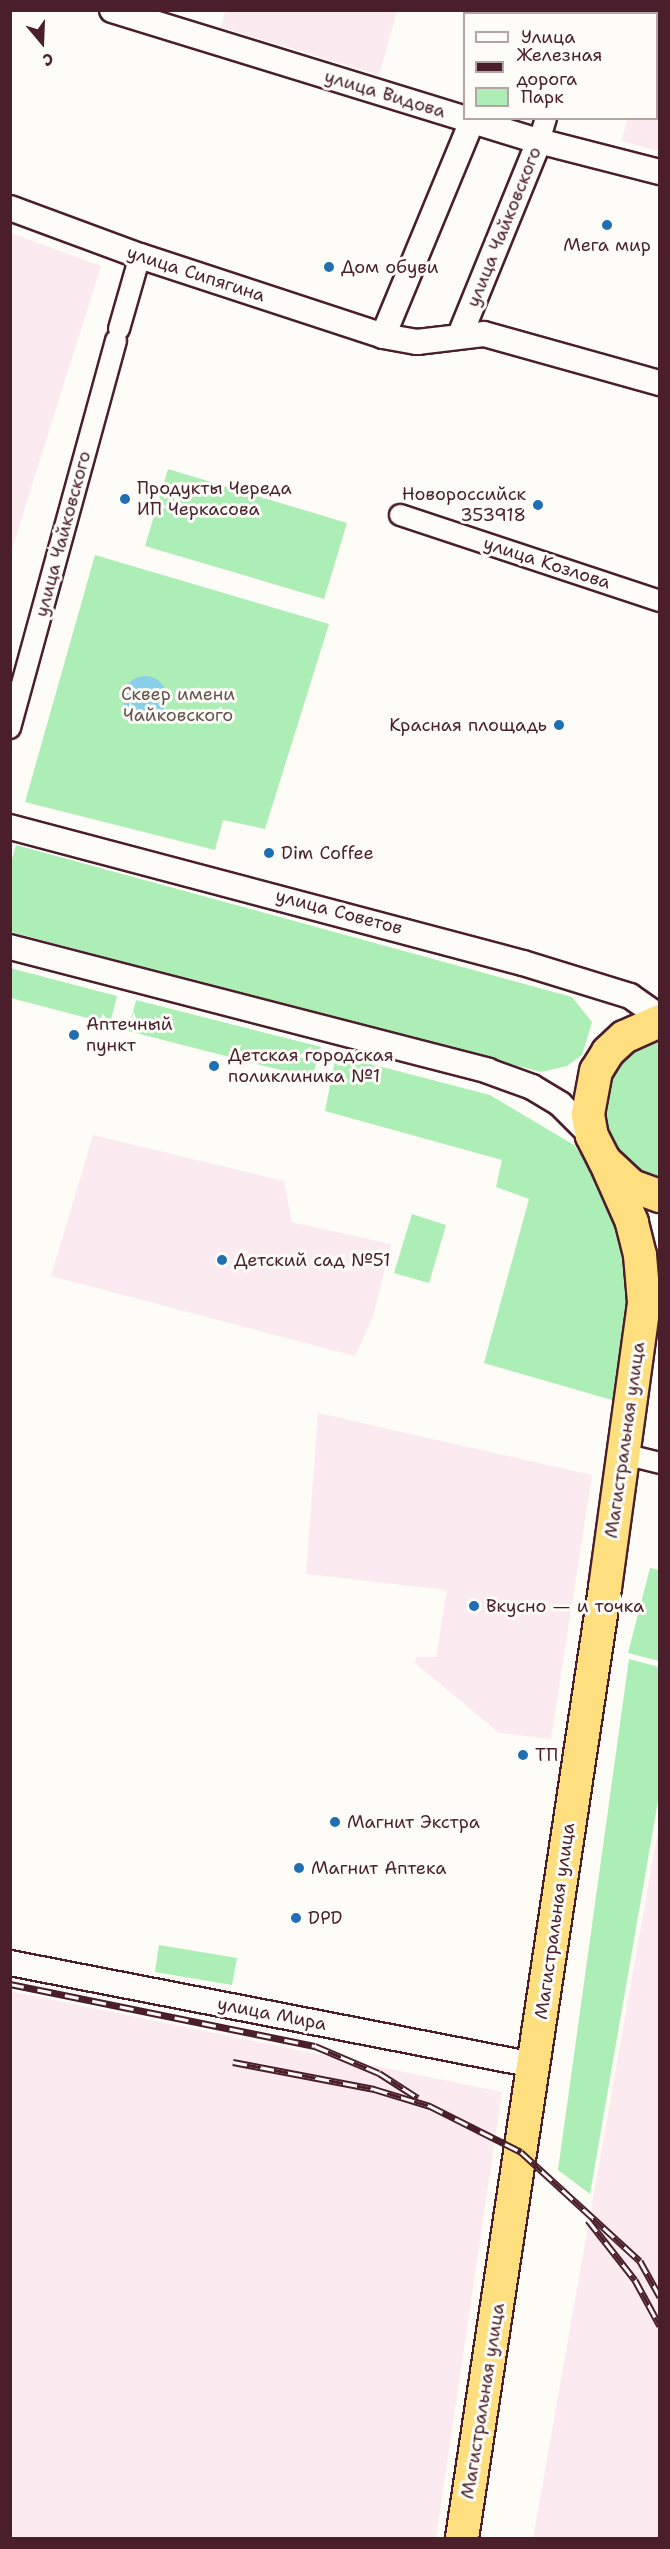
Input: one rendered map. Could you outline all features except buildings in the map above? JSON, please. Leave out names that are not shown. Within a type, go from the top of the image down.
[{"type":"highway","name":"Магистральная улица","points":[[462,2538],[624,1454],[644,1302],[640,1255],[632,1222],[598,1148],[588,1114],[596,1071],[624,1037],[660,1022]]},
{"type":"highway","points":[[598,1148],[632,1186],[660,1196]]},
{"type":"highway","name":"Магистральная улица","points":[[644,1302],[660,1268]]},
{"type":"street","name":"улица Видова","points":[[112,10],[463,117]]},
{"type":"street","name":"улица Видова","points":[[472,120],[539,141],[660,172]]},
{"type":"street","points":[[383,336],[472,120]]},
{"type":"street","name":"улица Чайковского","points":[[460,335],[539,141],[545,120]]},
{"type":"street","name":"улица Сипягина","points":[[10,208],[140,256],[383,336],[417,342],[460,335]]},
{"type":"street","name":"улица Чайковского","points":[[10,728],[140,256]]},
{"type":"street","points":[[460,335],[484,334],[660,383]]},
{"type":"street","name":"улица Козлова","points":[[400,515],[660,601]]},
{"type":"street","name":"улица Советов","points":[[10,826],[523,963],[630,996],[660,1017]]},
{"type":"street","points":[[10,947],[488,1071],[560,1104],[598,1148]]},
{"type":"street","points":[[624,1454],[660,1463]]},
{"type":"street","name":"улица Мира","points":[[10,1963],[534,2065]]},
{"type":"shaded area","points":[[225,10],[397,11],[379,75],[221,27]]},
{"type":"shaded area","points":[[659,17],[659,151],[621,141],[628,120],[658,120]]},
{"type":"shaded area","points":[[10,233],[101,266],[11,552]]},
{"type":"shaded area","name":"Детский сад №51","points":[[93,1135],[284,1181],[292,1222],[391,1244],[373,1317],[355,1356],[51,1276]]},
{"type":"shaded area","points":[[318,1413],[592,1475],[551,1739],[499,1733],[415,1663],[416,1657],[436,1657],[447,1590],[306,1574]]},
{"type":"shaded area","points":[[659,1824],[659,2538],[533,2538]]},
{"type":"shaded area","points":[[10,1991],[502,2092],[436,2538],[11,2538]]},
{"type":"green space","points":[[168,469],[347,523],[324,599],[145,546]]},
{"type":"green space","name":"Сквер имени Чайковского","points":[[95,555],[329,624],[265,829],[223,820],[215,850],[25,802]]},
{"type":"green space","points":[[16,845],[572,997],[592,1022],[582,1055],[567,1066],[541,1072],[11,932],[11,863]]},
{"type":"green space","points":[[10,968],[117,996],[110,1024],[11,998]]},
{"type":"green space","points":[[136,1000],[321,1047],[312,1078],[128,1031]]},
{"type":"green space","points":[[659,1036],[659,1183],[623,1163],[601,1120],[604,1085],[623,1056]]},
{"type":"green space","points":[[336,1055],[490,1095],[574,1145],[593,1171],[615,1217],[628,1268],[631,1316],[619,1402],[484,1363],[529,1199],[496,1187],[502,1160],[325,1111]]},
{"type":"green space","points":[[412,1214],[446,1225],[429,1283],[394,1273]]},
{"type":"green space","points":[[650,1568],[659,1570],[659,1661],[628,1653]]},
{"type":"green space","points":[[629,1659],[659,1667],[659,1795],[590,2194],[558,2170]]},
{"type":"green space","points":[[159,1945],[237,1958],[232,1985],[155,1972]]},
{"type":"water","points":[[145,676],[160,683],[167,698],[160,713],[145,720],[130,713],[123,698],[130,683]]},
{"type":"railway","points":[[10,1984],[315,2046],[379,2073],[418,2098]]},
{"type":"railway","points":[[233,2062],[374,2089],[430,2106],[521,2152],[640,2261],[660,2297]]},
{"type":"railway","points":[[588,2220],[635,2280],[660,2326]]},
{"type":"place","name":"Мега мир","points":[[607,225]]},
{"type":"place","name":"Дом обуви","points":[[329,267]]},
{"type":"place","name":"Продукты Череда ИП Черкасова","points":[[125,499]]},
{"type":"place","name":"Новороссийск 353918","points":[[538,505]]},
{"type":"place","name":"Красная площадь","points":[[559,725]]},
{"type":"place","name":"Dim Coffee","points":[[269,853]]},
{"type":"place","name":"Аптечный пункт","points":[[74,1035]]},
{"type":"place","name":"Детская городская поликлиника №1","points":[[214,1066]]},
{"type":"place","name":"Детский сад №51","points":[[222,1260]]},
{"type":"place","name":"Вкусно — и точка","points":[[474,1606]]},
{"type":"place","name":"ТП","points":[[523,1755]]},
{"type":"place","name":"Магнит Экстра","points":[[335,1822]]},
{"type":"place","name":"Магнит Аптека","points":[[299,1868]]},
{"type":"place","name":"DPD","points":[[296,1918]]}]
